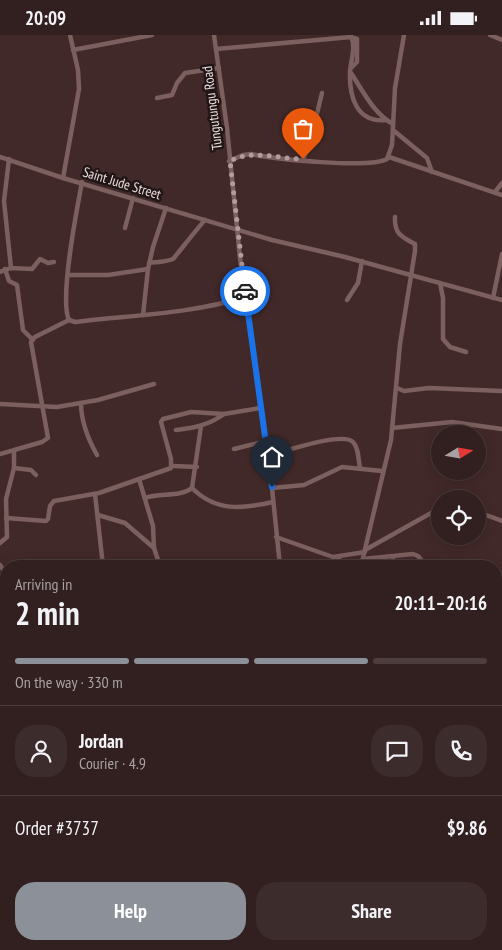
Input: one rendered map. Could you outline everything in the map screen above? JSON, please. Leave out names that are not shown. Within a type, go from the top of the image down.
[{"type":"street","points":[[63,178],[79,89],[78,70],[70,35]]},
{"type":"street","points":[[73,50],[152,35]]},
{"type":"street","name":"Tungutungu Road","points":[[214,35],[237,230],[272,487],[279,560]]},
{"type":"street","points":[[389,157],[404,35]]},
{"type":"street","points":[[490,35],[502,41]]},
{"type":"street","points":[[216,49],[350,36],[356,38],[358,43],[357,62],[350,70],[352,90],[361,115],[372,120],[386,120]]},
{"type":"street","points":[[157,98],[172,95],[177,83],[185,73],[219,68]]},
{"type":"street","points":[[350,70],[374,109],[393,124]]},
{"type":"street","points":[[303,159],[313,130],[322,93]]},
{"type":"street","points":[[393,130],[427,158],[432,172]]},
{"type":"street","points":[[230,161],[240,156],[251,154],[374,163],[389,157],[502,195]]},
{"type":"street","name":"Saint Jude Street","points":[[0,157],[63,178],[237,230],[362,261],[502,301]]},
{"type":"street","points":[[9,159],[4,201],[11,268]]},
{"type":"street","points":[[69,320],[68,275],[82,183]]},
{"type":"street","points":[[495,192],[502,183]]},
{"type":"street","points":[[0,186],[6,188]]},
{"type":"street","points":[[125,228],[133,198]]},
{"type":"street","points":[[143,315],[149,263],[166,208]]},
{"type":"street","points":[[395,217],[398,234],[415,244],[392,428],[363,559],[413,554],[421,560]]},
{"type":"street","points":[[149,263],[167,261],[177,256],[183,245],[205,219]]},
{"type":"street","points":[[492,298],[502,254]]},
{"type":"street","points":[[0,455],[48,438],[32,339],[23,330],[17,285],[8,281],[2,270],[11,268],[32,269],[40,259],[48,263],[54,262]]},
{"type":"street","points":[[348,300],[358,283],[362,261]]},
{"type":"street","points":[[68,275],[108,275],[148,269]]},
{"type":"street","points":[[440,283],[443,298],[443,339],[450,347],[466,351]]},
{"type":"street","points":[[32,339],[69,320],[75,322],[199,310],[246,297]]},
{"type":"street","points":[[0,404],[43,407],[81,403],[154,384]]},
{"type":"street","points":[[397,388],[404,391],[428,388],[502,391]]},
{"type":"street","points":[[81,403],[82,417],[89,439],[97,455]]},
{"type":"street","points":[[172,466],[161,422],[163,419],[191,412],[224,414],[260,408]]},
{"type":"street","points":[[176,430],[201,426],[212,422],[224,414]]},
{"type":"street","points":[[392,428],[452,423],[502,429]]},
{"type":"street","points":[[145,498],[160,494],[186,492],[192,488],[197,467],[201,426]]},
{"type":"street","points":[[267,455],[343,437],[349,439],[356,447],[360,468]]},
{"type":"street","points":[[234,449],[266,441]]},
{"type":"street","points":[[0,543],[7,537],[6,499],[14,468],[14,451]]},
{"type":"street","points":[[6,518],[46,521],[51,503],[54,501],[122,487],[139,479],[171,469],[172,466],[197,467]]},
{"type":"street","points":[[272,487],[299,486],[342,467],[382,471]]},
{"type":"street","points":[[14,468],[31,470],[36,475]]},
{"type":"street","points":[[139,479],[154,526],[154,548],[158,560]]},
{"type":"street","points":[[192,488],[212,504],[223,507],[250,507],[273,502]]},
{"type":"street","points":[[94,494],[102,560]]},
{"type":"street","points":[[0,500],[6,499]]},
{"type":"street","points":[[335,560],[339,557],[365,551],[431,513]]},
{"type":"street","points":[[98,515],[125,523],[154,548]]},
{"type":"street","points":[[486,516],[502,521]]},
{"type":"street","points":[[276,537],[339,557]]},
{"type":"way so far","points":[[245,291],[230,161],[240,156],[251,154],[262,157],[303,159]]},
{"type":"route","points":[[245,291],[272,487]]}]
